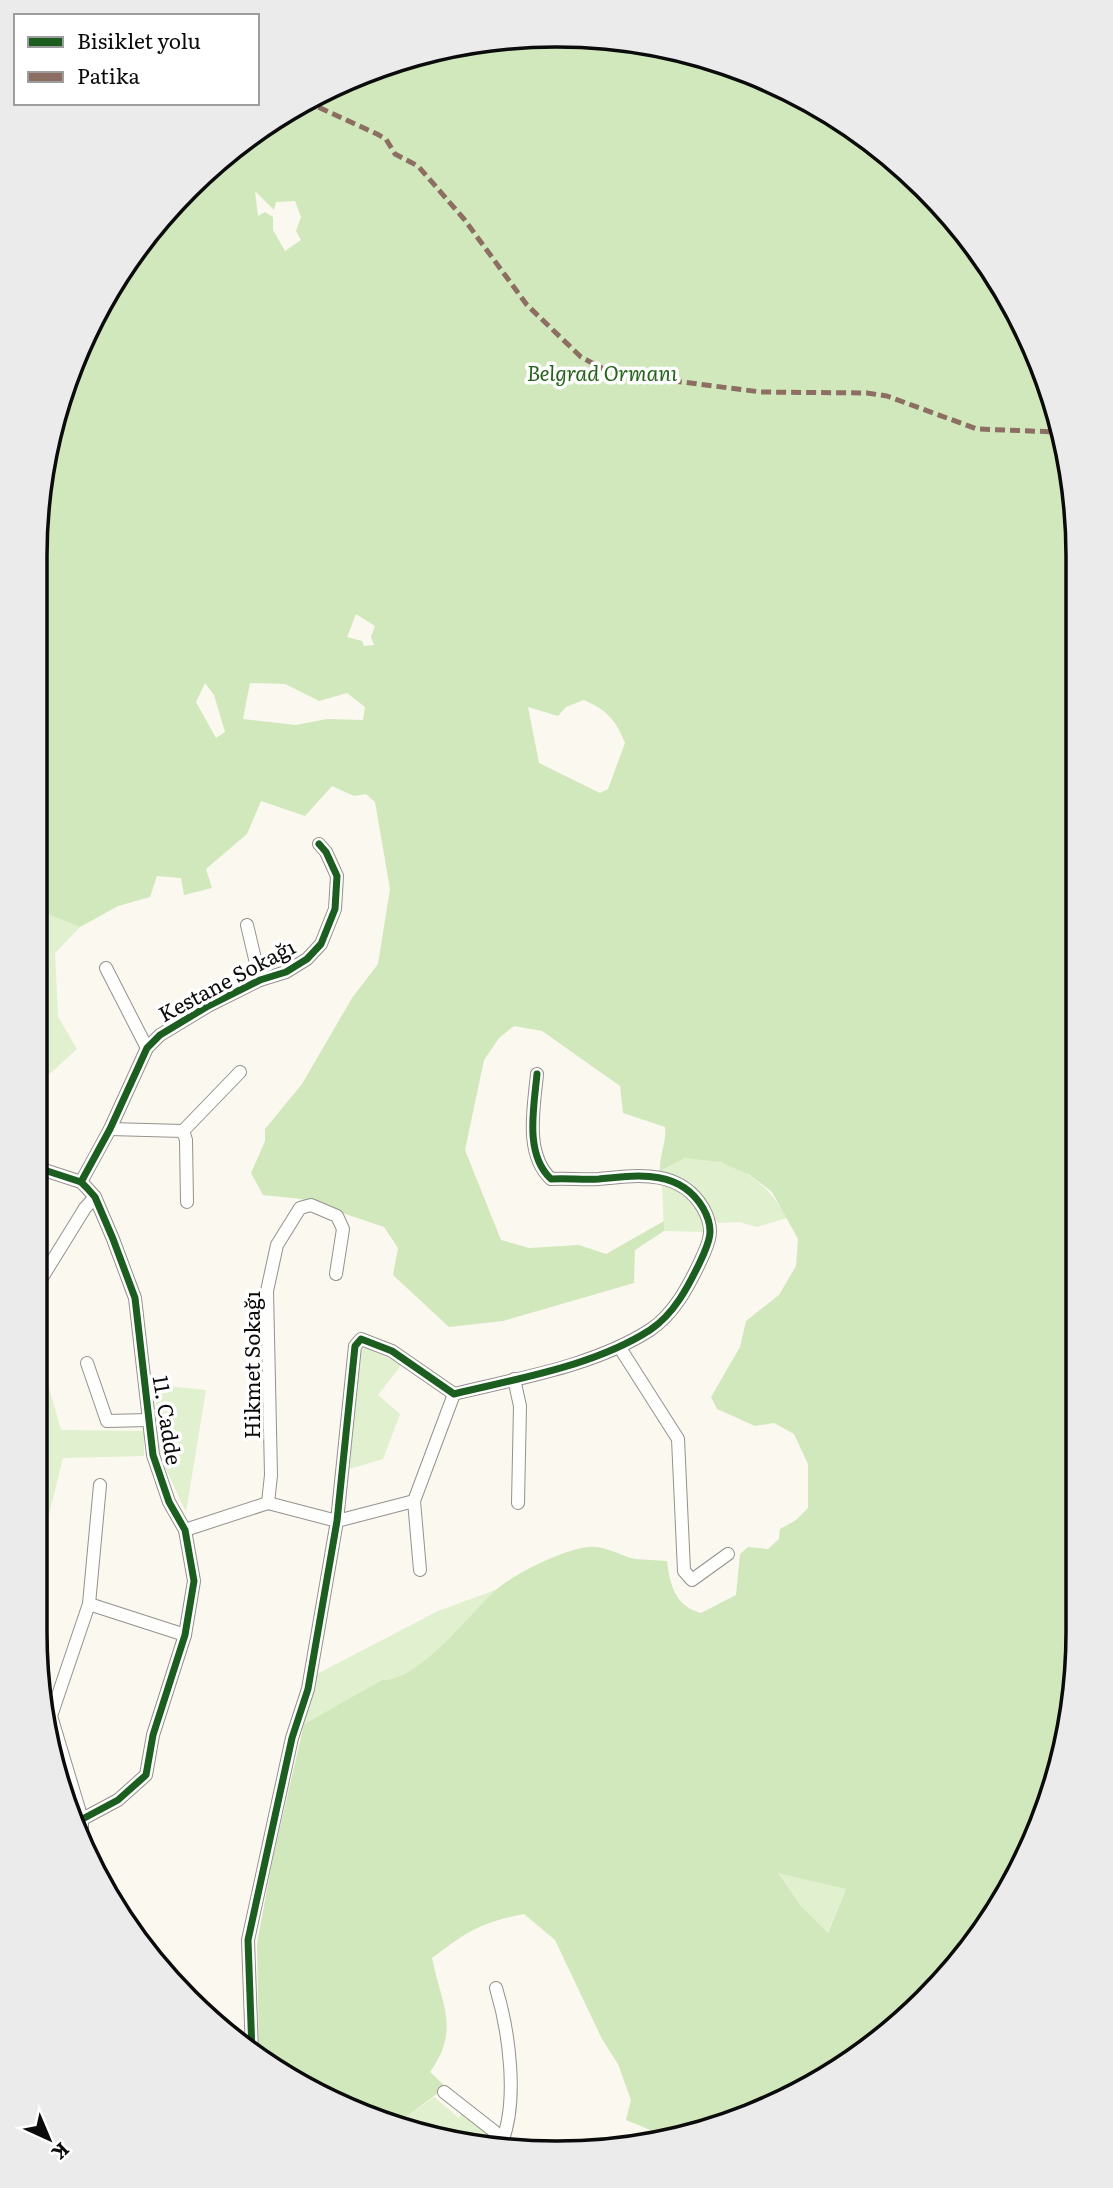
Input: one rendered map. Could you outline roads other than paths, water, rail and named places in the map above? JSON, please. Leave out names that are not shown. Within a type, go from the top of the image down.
[{"type":"street","name":"Kestane Sokağı","points":[[81,1182],[110,1129],[147,1048],[160,1035],[208,1006],[260,980],[286,972],[307,959],[321,944],[335,909],[337,876],[326,852],[319,844]]},
{"type":"street","points":[[247,925],[260,980]]},
{"type":"street","points":[[106,968],[147,1048]]},
{"type":"street","points":[[110,1129],[183,1131],[240,1072]]},
{"type":"street","points":[[252,2040],[248,1940],[292,1738],[308,1689],[337,1521],[355,1346],[360,1339],[392,1351],[454,1394],[620,1348],[654,1327],[679,1302],[712,1238],[710,1221],[698,1199],[674,1181],[633,1174],[596,1179],[551,1179],[540,1168],[532,1125],[537,1074]]},
{"type":"street","points":[[183,1131],[186,1140],[187,1202]]},
{"type":"street","points":[[47,1171],[81,1182],[95,1197],[85,1208],[47,1270]]},
{"type":"street","name":"11. Cadde","points":[[83,1818],[118,1800],[146,1775],[153,1735],[185,1634],[194,1581],[185,1530],[169,1502],[153,1455],[135,1298],[95,1197]]},
{"type":"street","name":"Hikmet Sokağı","points":[[268,1503],[271,1475],[267,1291],[277,1245],[300,1208],[311,1205],[337,1216],[343,1229],[337,1274]]},
{"type":"street","points":[[620,1348],[678,1439],[684,1571],[692,1580],[728,1554]]},
{"type":"street","points":[[87,1363],[107,1421],[148,1420]]},
{"type":"street","points":[[514,1379],[520,1406],[518,1503]]},
{"type":"street","points":[[420,1570],[414,1501],[454,1394]]},
{"type":"street","points":[[54,1708],[89,1604],[100,1485]]},
{"type":"street","points":[[185,1530],[268,1503],[337,1521],[414,1501]]},
{"type":"street","points":[[89,1604],[185,1634]]},
{"type":"street","points":[[496,1988],[507,2023],[509,2061],[504,2138]]},
{"type":"street","points":[[444,2092],[498,2137]]},
{"type":"park label","name":"Belgrad Ormanı","points":[[602,371]]}]
